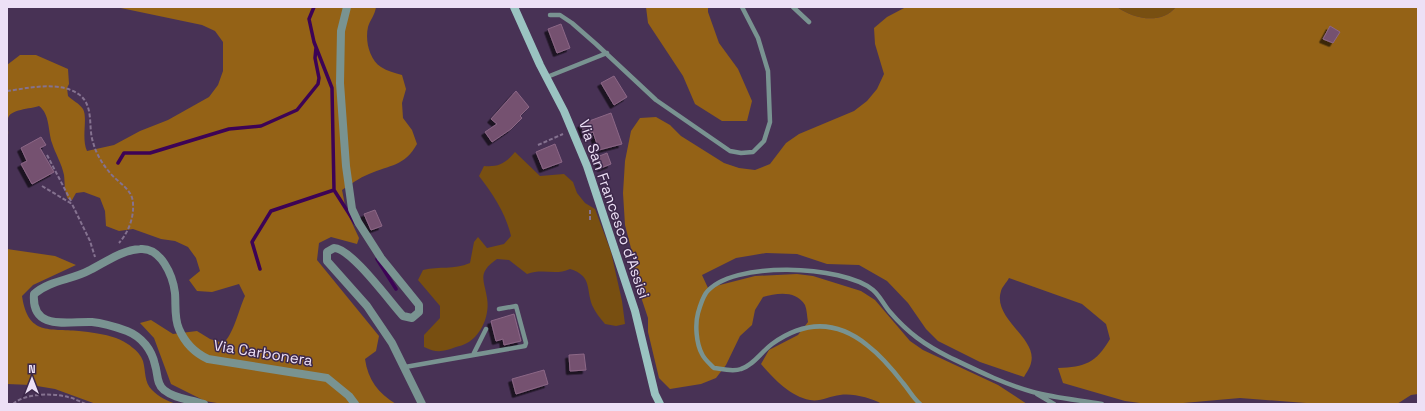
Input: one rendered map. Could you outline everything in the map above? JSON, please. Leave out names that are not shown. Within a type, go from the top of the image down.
[{"type":"main road","name":"Via San Francesco d'Assisi","points":[[514,7],[573,130],[588,166],[635,311],[656,394],[660,404]]},
{"type":"street","points":[[347,7],[341,31],[340,76],[346,166],[352,208],[358,222],[381,258],[418,303],[419,312],[412,318],[403,316],[361,266],[343,250],[334,248],[327,252],[326,261],[367,306],[392,343],[422,404]]},
{"type":"street","name":"Via Carbonera","points":[[204,404],[177,398],[162,389],[157,380],[155,364],[147,345],[129,332],[104,324],[91,322],[67,323],[47,321],[39,314],[34,300],[34,294],[47,285],[89,270],[102,262],[132,251],[141,249],[152,251],[160,258],[173,284],[178,328],[189,345],[196,352],[208,359],[327,378],[349,396],[355,404]]},
{"type":"lane","points":[[550,15],[560,15],[607,54],[656,100],[730,151],[741,153],[753,152],[764,142],[770,122],[768,71],[758,38],[742,7]]},
{"type":"lane","points":[[793,7],[809,22]]},
{"type":"lane","points":[[548,77],[607,54]]},
{"type":"lane","points":[[920,404],[902,381],[868,345],[850,333],[834,327],[817,326],[805,328],[790,334],[771,345],[758,359],[741,369],[726,370],[714,368],[702,354],[697,337],[697,318],[701,303],[707,292],[718,283],[742,275],[770,270],[796,269],[833,274],[873,290],[890,312],[922,343],[1000,381],[1034,392],[1102,404]]},
{"type":"lane","points":[[405,367],[525,346],[526,343],[516,306],[499,309]]},
{"type":"lane","points":[[473,356],[486,329]]},
{"type":"lane","points":[[1034,392],[1054,404]]},
{"type":"path","points":[[7,91],[46,86],[57,87],[80,96],[86,103],[90,113],[92,142],[100,160],[110,173],[130,191],[134,204],[130,226],[126,235],[115,246]]},
{"type":"path","points":[[538,145],[564,134]]},
{"type":"path","points":[[48,155],[90,241],[96,266]]},
{"type":"path","points":[[42,186],[72,204]]},
{"type":"path","points":[[13,404],[17,400],[29,397],[51,395],[69,397],[86,404]]},
{"type":"shaded area","points":[[116,7],[376,7],[367,32],[369,49],[377,64],[388,71],[402,75],[406,89],[402,103],[403,118],[412,130],[417,144],[402,161],[365,176],[342,190],[346,210],[359,238],[357,244],[331,237],[319,243],[317,260],[379,336],[376,351],[365,359],[366,367],[371,380],[379,390],[396,404],[223,404],[205,401],[171,384],[154,338],[140,323],[151,320],[173,334],[197,331],[210,339],[223,343],[230,335],[245,296],[239,284],[212,292],[197,291],[189,280],[200,271],[196,258],[188,247],[175,241],[161,239],[133,229],[119,231],[106,226],[105,211],[100,198],[84,192],[76,193],[72,200],[68,199],[65,190],[63,171],[52,143],[47,118],[43,109],[39,106],[16,111],[9,116],[7,138],[7,65],[20,55],[36,55],[68,69],[68,96],[83,109],[85,118],[85,146],[87,151],[114,145],[140,131],[168,120],[209,97],[218,85],[223,71],[223,42],[215,31],[202,25]]},
{"type":"shaded area","points":[[646,7],[708,7],[708,12],[719,43],[738,69],[752,101],[747,121],[722,121],[695,104],[683,76],[648,23]]},
{"type":"shaded area","points":[[906,7],[1117,7],[1131,15],[1155,18],[1170,13],[1176,7],[1418,7],[1418,394],[1411,395],[1397,404],[1319,404],[1240,398],[1172,404],[1125,401],[1063,383],[1058,368],[1083,365],[1089,362],[1100,354],[1110,339],[1106,324],[1082,304],[1009,278],[1001,291],[1000,301],[1003,311],[1028,345],[1031,354],[1031,363],[1024,377],[980,362],[938,341],[926,329],[908,303],[887,281],[859,265],[827,264],[797,254],[766,253],[736,258],[702,275],[708,288],[755,276],[797,274],[813,276],[861,291],[875,300],[910,341],[923,350],[998,385],[1027,404],[882,404],[856,395],[840,395],[821,400],[810,400],[796,395],[777,381],[761,364],[769,350],[798,335],[808,322],[805,305],[797,297],[786,294],[774,294],[763,297],[755,310],[752,325],[740,336],[726,365],[716,378],[701,384],[670,389],[659,378],[648,332],[648,318],[633,273],[633,256],[625,225],[623,193],[625,161],[631,131],[640,118],[656,117],[670,125],[681,136],[724,163],[739,168],[755,170],[770,164],[786,143],[799,134],[854,111],[867,101],[877,89],[884,74],[875,44],[874,28],[887,17]]},
{"type":"shaded area","points":[[1117,7],[1176,7],[1170,13],[1163,16],[1147,18],[1131,15]]},
{"type":"shaded area","points":[[515,152],[540,176],[564,174],[573,182],[577,193],[585,203],[595,209],[611,252],[622,301],[625,324],[616,326],[605,324],[596,313],[592,305],[585,279],[577,272],[570,269],[559,272],[533,272],[527,274],[509,260],[497,259],[484,272],[483,277],[488,304],[484,324],[477,335],[466,344],[447,350],[436,351],[424,347],[424,335],[440,318],[440,306],[418,280],[423,270],[452,267],[470,263],[474,242],[478,237],[487,248],[504,244],[511,236],[506,220],[498,204],[479,176],[484,166],[501,164]]},
{"type":"shaded area","points":[[7,249],[55,256],[76,265],[33,285],[22,296],[29,318],[35,324],[49,329],[84,331],[102,334],[124,341],[136,350],[141,357],[149,387],[157,395],[176,404],[96,404],[55,389],[31,385],[7,384]]},
{"type":"building","points":[[561,24],[570,48],[557,53],[548,29]]},
{"type":"building","points":[[1330,26],[1340,32],[1333,43],[1323,39]]},
{"type":"building","points":[[614,76],[627,97],[614,105],[601,83]]},
{"type":"building","points":[[516,91],[529,107],[520,116],[522,118],[511,129],[492,142],[485,132],[497,124],[491,119]]},
{"type":"building","points":[[611,113],[622,144],[599,150],[593,132],[585,135],[581,124]]},
{"type":"building","points":[[41,137],[46,145],[40,148],[54,172],[32,184],[21,164],[27,161],[21,148]]},
{"type":"building","points":[[555,144],[562,162],[543,169],[536,152]]},
{"type":"building","points":[[607,153],[611,164],[601,168],[597,157]]},
{"type":"building","points":[[375,210],[382,226],[371,230],[364,214]]},
{"type":"building","points":[[514,314],[521,341],[504,345],[503,339],[496,341],[491,321]]},
{"type":"building","points":[[584,354],[586,370],[570,371],[569,355]]},
{"type":"building","points":[[544,370],[548,384],[516,394],[512,379]]},
{"type":"waterway","points":[[314,7],[309,19],[314,42],[332,88],[334,190],[355,223]]},
{"type":"waterway","points":[[118,163],[124,153],[150,153],[229,129],[261,126],[297,110],[318,84],[319,78],[315,58],[316,48]]},
{"type":"waterway","points":[[260,269],[252,242],[271,211],[334,190]]},
{"type":"waterway","points":[[377,259],[396,289]]}]
